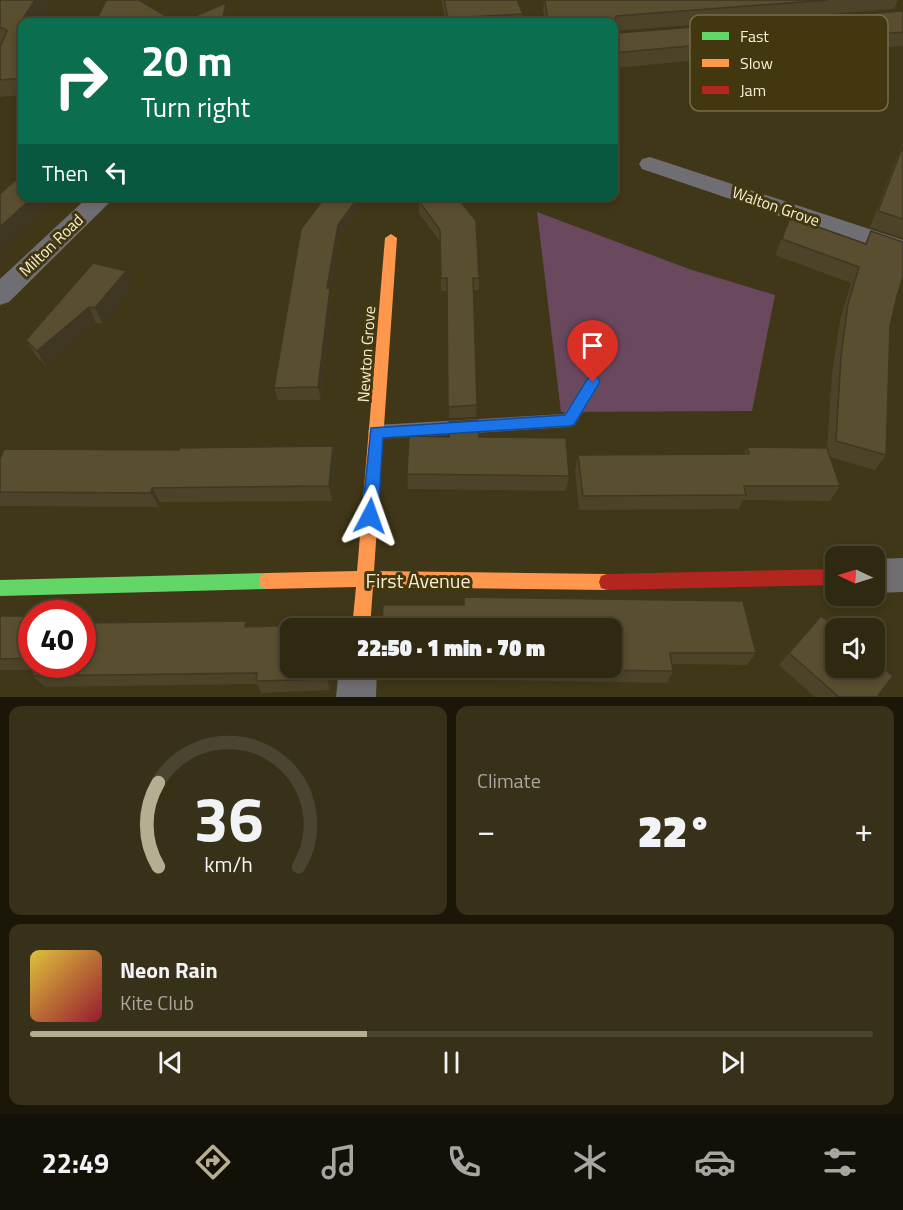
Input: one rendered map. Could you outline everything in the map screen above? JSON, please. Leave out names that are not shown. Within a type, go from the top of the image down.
[{"type":"street","name":"Walton Grove","points":[[650,164],[903,249]]},
{"type":"street","name":"Milton Road","points":[[0,295],[98,201]]},
{"type":"street","name":"Newton Grove","points":[[362,618],[391,238]]},
{"type":"street","points":[[885,576],[903,575]]},
{"type":"street","name":"First Avenue","points":[[0,588],[365,579],[650,582],[825,577]]},
{"type":"street","points":[[356,697],[357,678]]},
{"type":"lane","points":[[376,432],[569,420],[593,382]]},
{"type":"shaded area","points":[[537,212],[689,269],[775,295],[752,411],[561,412]]},
{"type":"building","points":[[0,0],[35,0],[23,18],[18,18],[18,78],[0,80],[0,47],[7,31],[0,28]]},
{"type":"building","points":[[106,0],[139,0],[169,18],[53,18],[99,15]]},
{"type":"building","points":[[444,0],[517,0],[523,14],[448,18]]},
{"type":"building","points":[[545,0],[828,0],[616,16],[616,18],[548,18]]},
{"type":"building","points":[[226,3],[223,18],[190,18]]},
{"type":"building","points":[[903,11],[903,32],[888,33],[888,15],[851,15]]},
{"type":"building","points":[[690,27],[690,46],[618,53],[618,33]]},
{"type":"building","points":[[903,146],[903,219],[878,211]]},
{"type":"building","points":[[18,178],[18,201],[29,201],[0,227],[0,194]]},
{"type":"building","points":[[322,201],[356,201],[338,225],[327,288],[330,288],[318,387],[274,388],[301,229]]},
{"type":"building","points":[[419,201],[460,201],[476,221],[479,278],[473,278],[477,405],[448,407],[447,278],[441,278],[440,230]]},
{"type":"building","points":[[790,217],[866,244],[871,231],[903,242],[903,277],[890,326],[886,455],[836,441],[841,357],[848,304],[859,267],[782,239]]},
{"type":"building","points":[[93,263],[126,271],[95,308],[89,307],[37,351],[26,340]]},
{"type":"building","points":[[478,420],[479,437],[566,438],[569,476],[407,474],[409,436],[449,437],[449,422]]},
{"type":"building","points":[[333,446],[329,486],[152,488],[151,493],[0,492],[0,459],[4,449],[179,450],[179,448]]},
{"type":"building","points":[[747,447],[827,448],[840,486],[744,486],[746,495],[583,496],[578,455],[749,454]]},
{"type":"building","points":[[464,597],[743,601],[756,653],[670,653],[673,671],[622,670],[622,618],[382,618],[383,605],[464,605]]},
{"type":"building","points":[[0,616],[18,616],[18,658],[0,659]]},
{"type":"building","points":[[821,616],[825,619],[825,678],[885,678],[885,670],[893,676],[877,697],[839,697],[789,653]]},
{"type":"building","points":[[246,621],[245,627],[280,626],[280,678],[327,679],[256,681],[257,673],[96,675],[96,623]]},
{"type":"traffic: fast","points":[[0,588],[267,581]]},
{"type":"traffic: slow","points":[[362,618],[391,238]]},
{"type":"traffic: slow","points":[[267,581],[365,579],[607,582]]},
{"type":"traffic: jam","points":[[607,582],[825,577]]},
{"type":"route","points":[[370,516],[376,432],[569,420],[593,382]]}]
